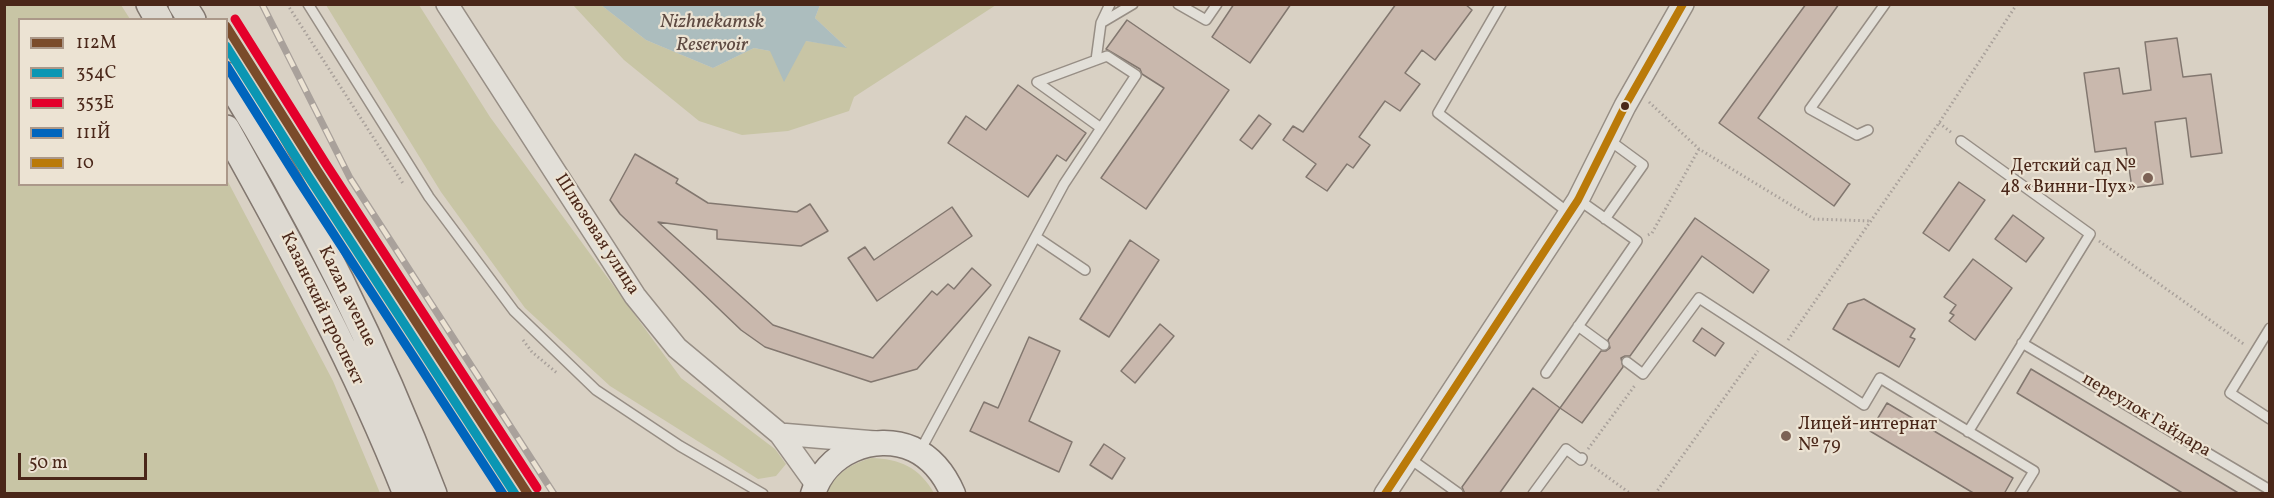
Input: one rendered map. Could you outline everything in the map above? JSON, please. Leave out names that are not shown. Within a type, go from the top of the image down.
[{"type":"main road","points":[[150,4],[158,18]]},
{"type":"main road","points":[[182,4],[191,18]]},
{"type":"main road","name":"Kazan avenue","points":[[228,79],[295,196],[348,296],[413,441],[433,494]]},
{"type":"main road","name":"Казанский проспект","points":[[228,133],[324,310],[407,494]]},
{"type":"main road","points":[[815,489],[828,466],[843,454],[865,445],[890,443],[912,449],[930,460],[946,478],[953,494]]},
{"type":"street","name":"Шлюзовая улица","points":[[447,4],[635,296],[677,348],[780,434],[815,489]]},
{"type":"street","points":[[1385,494],[1574,206],[1635,88],[1683,4]]},
{"type":"street","points":[[780,434],[890,443]]},
{"type":"lane","points":[[308,4],[429,197],[514,310],[596,390],[680,446],[763,494]]},
{"type":"lane","points":[[1096,60],[1101,23],[1110,4]]},
{"type":"lane","points":[[1101,23],[1133,4]]},
{"type":"lane","points":[[1178,4],[1206,20],[1217,4]]},
{"type":"lane","points":[[1501,4],[1438,113],[1574,206],[1605,219],[1637,241],[1546,372]]},
{"type":"lane","points":[[1868,130],[1857,135],[1810,109],[1885,4]]},
{"type":"lane","points":[[919,453],[1064,184],[1101,128],[1136,75],[1107,56],[1036,82],[1101,128]]},
{"type":"lane","points":[[1605,219],[1643,165],[1609,140]]},
{"type":"lane","points":[[1961,141],[2090,234],[1968,432]]},
{"type":"lane","points":[[1036,237],[1085,270]]},
{"type":"lane","points":[[1627,362],[1643,374],[1699,298],[1864,405],[1880,378],[2034,471],[2020,494]]},
{"type":"lane","points":[[1578,326],[1604,345]]},
{"type":"lane","points":[[2270,328],[2230,393],[2270,419]]},
{"type":"lane","name":"переулок Гайдара","points":[[2022,343],[2270,490]]},
{"type":"lane","points":[[1533,494],[1566,449],[1581,460],[1583,459]]},
{"type":"lane","points":[[1409,458],[1458,493]]},
{"type":"path","points":[[1780,352],[2017,4]]},
{"type":"path","points":[[1635,88],[1699,149],[1814,219],[1871,221]]},
{"type":"path","points":[[1637,241],[1652,233],[1699,149]]},
{"type":"path","points":[[2090,234],[2255,352]]},
{"type":"path","points":[[1655,494],[1764,342]]},
{"type":"path","points":[[1631,494],[1583,459],[1643,374]]},
{"type":"shaded area","points":[[4,5],[121,5],[129,18],[18,18],[18,186],[228,186],[228,182],[333,381],[380,493],[5,493]]},
{"type":"shaded area","points":[[326,5],[419,5],[490,117],[681,378],[775,449],[786,464],[776,476],[758,479],[610,386],[525,308],[441,192]]},
{"type":"shaded area","points":[[573,5],[601,5],[646,40],[713,68],[754,48],[770,51],[806,41],[846,47],[815,18],[820,5],[996,5],[854,97],[849,111],[788,131],[742,135],[699,121],[624,60]]},
{"type":"shaded area","points":[[871,458],[891,460],[908,466],[922,477],[934,493],[824,494],[843,471]]},
{"type":"water","name":"Nizhnekamsk Reservoir","points":[[601,5],[820,5],[815,18],[847,48],[806,41],[784,82],[770,51],[754,48],[713,68],[646,40]]},
{"type":"building","points":[[1234,4],[1291,4],[1250,63],[1212,37]]},
{"type":"building","points":[[1396,4],[1465,4],[1472,10],[1435,60],[1422,50],[1405,73],[1420,84],[1400,111],[1385,101],[1359,137],[1370,145],[1353,168],[1347,164],[1327,191],[1306,177],[1316,164],[1283,140],[1293,126],[1303,132]]},
{"type":"building","points":[[1806,4],[1839,4],[1758,118],[1850,184],[1834,206],[1719,123]]},
{"type":"building","points":[[1127,20],[1229,90],[1146,209],[1101,178],[1164,88],[1142,74],[1140,69],[1106,49]]},
{"type":"building","points":[[2177,38],[2183,77],[2211,74],[2222,153],[2191,157],[2186,118],[2155,122],[2163,184],[2132,188],[2126,148],[2095,152],[2084,73],[2119,68],[2123,94],[2151,90],[2145,42]]},
{"type":"building","points":[[1018,85],[1086,133],[1066,161],[1057,155],[1028,197],[948,143],[966,116],[986,130]]},
{"type":"building","points":[[1259,115],[1271,124],[1252,149],[1240,140]]},
{"type":"building","points":[[635,154],[678,179],[676,183],[708,203],[797,212],[810,204],[828,231],[801,246],[717,239],[717,230],[658,222],[773,325],[873,358],[932,291],[937,295],[948,284],[954,289],[972,268],[991,285],[917,369],[871,382],[765,347],[741,330],[620,214],[610,200]]},
{"type":"building","points":[[1959,182],[1985,200],[1949,251],[1923,233]]},
{"type":"building","points":[[952,207],[972,236],[877,301],[848,258],[865,247],[874,260]]},
{"type":"building","points":[[2013,215],[2044,238],[2026,262],[1995,239]]},
{"type":"building","points":[[1695,218],[1769,270],[1753,293],[1702,256],[1630,356],[1621,358],[1623,367],[1582,423],[1560,408],[1601,351],[1610,348],[1608,340]]},
{"type":"building","points":[[1130,240],[1159,260],[1109,337],[1080,319]]},
{"type":"building","points":[[1973,259],[2012,288],[1975,340],[1949,321],[1954,315],[1950,313],[1956,305],[1944,297]]},
{"type":"building","points":[[1864,299],[1915,329],[1910,337],[1915,339],[1899,367],[1833,329],[1848,304]]},
{"type":"building","points":[[1160,324],[1174,336],[1135,383],[1121,371]]},
{"type":"building","points":[[1702,328],[1724,343],[1715,356],[1693,341]]},
{"type":"building","points":[[1029,337],[1060,351],[1029,421],[1072,442],[1059,472],[970,431],[984,402],[998,408]]},
{"type":"building","points":[[2031,369],[2240,494],[2184,494],[2017,393]]},
{"type":"building","points":[[1533,388],[1560,408],[1499,494],[1465,494],[1462,487]]},
{"type":"building","points":[[1887,403],[2013,478],[2004,494],[1975,494],[1870,431]]},
{"type":"building","points":[[1104,444],[1125,458],[1112,479],[1090,465]]},
{"type":"railway","points":[[262,4],[350,178],[554,494]]},
{"type":"transit line","name":"10","points":[[1385,494],[1578,200],[1625,106],[1683,4]]},
{"type":"transit line","name":"353Е","points":[[235,19],[326,164],[537,488]]},
{"type":"transit line","name":"112М","points":[[228,29],[528,494]]},
{"type":"transit line","name":"354С","points":[[228,49],[515,494]]},
{"type":"transit line","name":"111Й","points":[[228,68],[503,494]]},
{"type":"place","name":"Детский сад № 48 «Винни-Пух»","points":[[2148,178]]},
{"type":"place","name":"Лицей-интернат № 79","points":[[1786,436]]}]
